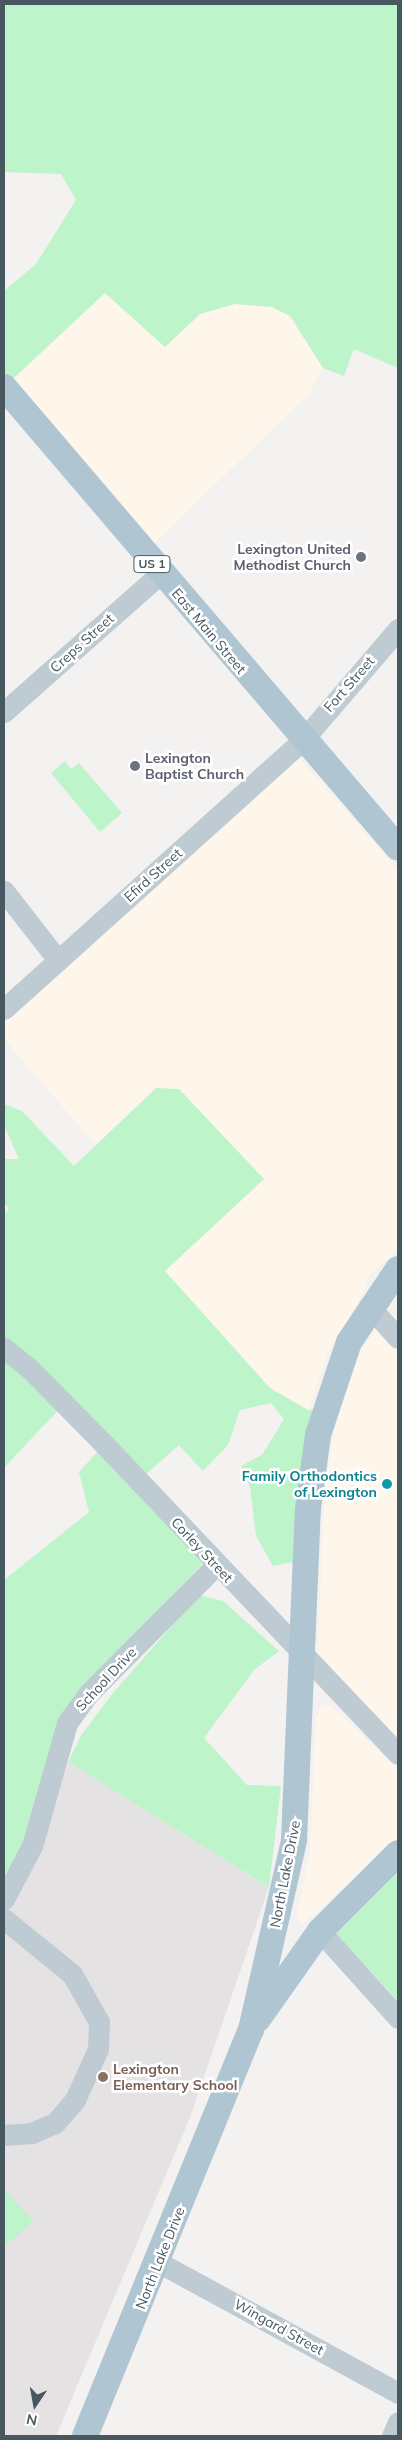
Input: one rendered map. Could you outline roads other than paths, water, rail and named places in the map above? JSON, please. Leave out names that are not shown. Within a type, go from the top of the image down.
[{"type":"main road","name":"East Main Street","points":[[5,390],[302,741],[396,841]]},
{"type":"main road","name":"North Lake Drive","points":[[85,2436],[158,2262],[251,2030],[294,1840],[304,1658],[308,1509],[318,1435],[338,1368],[370,1306],[398,1268]]},
{"type":"main road","points":[[251,2030],[320,1931],[398,1853]]},
{"type":"street","name":"Creps Street","points":[[4,712],[160,574]]},
{"type":"street","name":"Fort Street","points":[[302,741],[398,629]]},
{"type":"street","name":"Efird Street","points":[[4,1009],[302,741]]},
{"type":"street","points":[[4,891],[58,960]]},
{"type":"street","points":[[370,1306],[398,1338]]},
{"type":"street","name":"Corley Street","points":[[4,1348],[29,1368],[304,1658],[398,1754]]},
{"type":"street","name":"School Drive","points":[[4,1899],[32,1846],[67,1723],[88,1694],[216,1565]]},
{"type":"street","points":[[4,1918],[72,1974],[88,1997],[99,2031],[92,2071],[55,2123],[32,2134],[4,2135]]},
{"type":"street","points":[[320,1931],[398,2018]]},
{"type":"street","name":"Wingard Street","points":[[158,2262],[398,2393]]},
{"type":"street","points":[[392,2436],[398,2422]]},
{"type":"place","name":"Lexington United Methodist Church","points":[[361,557]]},
{"type":"place","name":"Lexington Baptist Church","points":[[135,766]]},
{"type":"place","name":"Family Orthodontics of Lexington","points":[[387,1484]]},
{"type":"place","name":"Lexington Elementary School","points":[[103,2077]]}]
